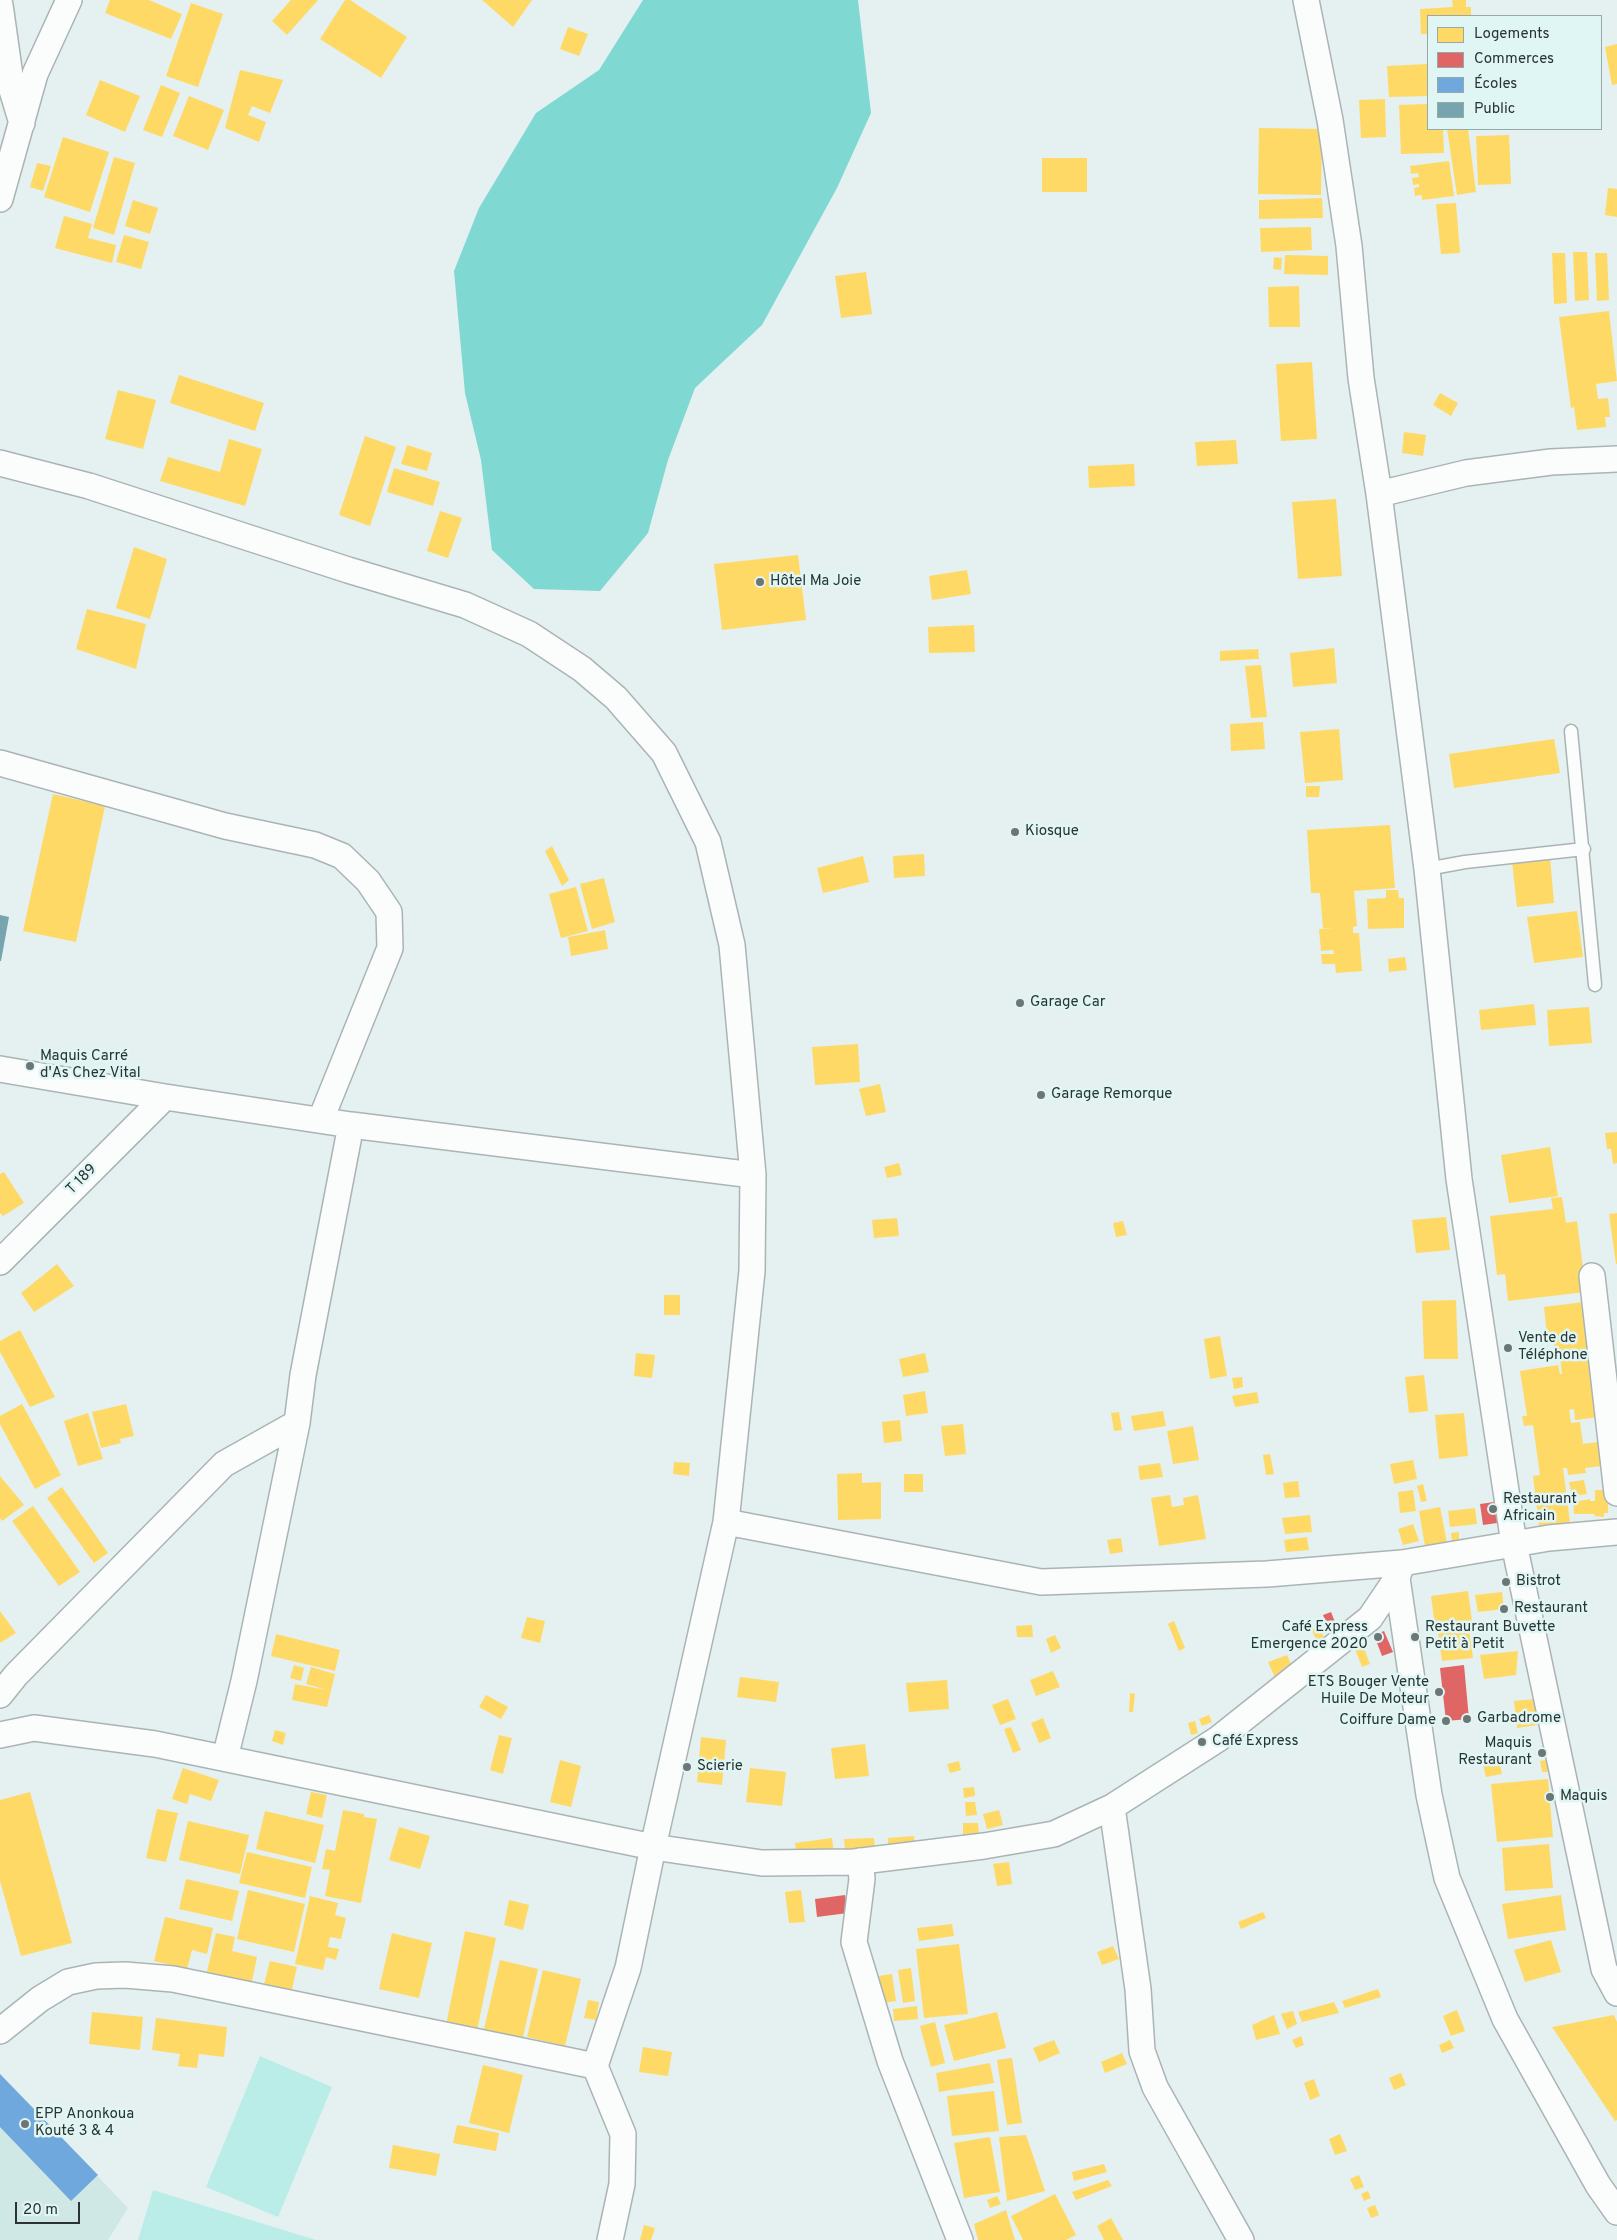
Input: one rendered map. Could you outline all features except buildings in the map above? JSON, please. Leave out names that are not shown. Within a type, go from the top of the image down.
[{"type":"street","points":[[0,199],[35,74],[70,0]]},
{"type":"street","points":[[1306,0],[1330,120],[1349,246],[1361,378],[1379,494],[1427,869],[1459,1179],[1514,1544],[1604,1969],[1617,1992]]},
{"type":"street","points":[[0,4],[11,80],[22,123]]},
{"type":"street","points":[[1379,494],[1466,473],[1551,462],[1617,459]]},
{"type":"street","points":[[0,463],[89,486],[348,570],[465,605],[529,634],[582,669],[616,698],[664,753],[708,842],[732,945],[753,1175],[752,1271],[726,1522],[652,1847],[628,1968],[594,2066],[623,2134],[622,2184],[610,2240]]},
{"type":"street","points":[[0,763],[225,826],[315,845],[342,856],[368,881],[389,912],[390,948],[321,1119]]},
{"type":"street","points":[[0,1069],[165,1097],[351,1125],[753,1175]]},
{"type":"street","name":"T 189","points":[[0,1262],[165,1097]]},
{"type":"street","points":[[225,1758],[244,1681],[297,1423],[303,1375],[351,1125]]},
{"type":"street","points":[[1592,1276],[1617,1493]]},
{"type":"street","points":[[0,1695],[23,1668],[224,1464],[297,1423]]},
{"type":"street","points":[[726,1522],[1042,1582],[1400,1570],[1514,1544],[1567,1536],[1617,1532]]},
{"type":"street","points":[[0,1734],[34,1728],[155,1744],[652,1847],[762,1863],[860,1861],[1054,1834],[1112,1807],[1218,1739],[1370,1618],[1400,1570]]},
{"type":"street","points":[[1400,1570],[1429,1795],[1447,1878],[1505,2019],[1598,2184],[1617,2212]]},
{"type":"street","points":[[1112,1807],[1138,1989],[1142,2051],[1155,2087],[1241,2240]]},
{"type":"street","points":[[860,1861],[862,1880],[854,1942],[890,2061],[960,2240]]},
{"type":"street","points":[[0,2031],[40,1999],[68,1982],[96,1976],[126,1976],[173,1979],[594,2066]]},
{"type":"lane","points":[[1571,731],[1584,849],[1595,985]]},
{"type":"lane","points":[[1427,869],[1465,862],[1584,849]]},
{"type":"shaded area","points":[[643,0],[858,0],[871,113],[837,188],[762,325],[695,388],[668,460],[648,533],[600,591],[534,589],[492,550],[481,460],[465,393],[454,271],[479,208],[536,113],[599,70]]},
{"type":"shaded area","points":[[260,2056],[332,2087],[278,2217],[206,2187]]},
{"type":"shaded area","name":"EPP Anonkoua Kouté 3 & 4","points":[[0,2074],[128,2208],[108,2240],[0,2240]]},
{"type":"shaded area","points":[[153,2190],[316,2240],[138,2240]]},
{"type":"place","name":"Hôtel Ma Joie","points":[[760,582]]},
{"type":"place","name":"Kiosque","points":[[1015,832]]},
{"type":"place","name":"Garage Car","points":[[1020,1003]]},
{"type":"place","name":"Maquis Carré d'As Chez Vital","points":[[30,1066]]},
{"type":"place","name":"Garage Remorque","points":[[1041,1095]]},
{"type":"place","name":"Vente de Téléphone","points":[[1508,1348]]},
{"type":"place","name":"Restaurant Africain","points":[[1493,1509]]},
{"type":"place","name":"Bistrot","points":[[1506,1582]]},
{"type":"place","name":"Restaurant","points":[[1504,1609]]},
{"type":"place","name":"Café Express Emergence 2020","points":[[1378,1637]]},
{"type":"place","name":"Restaurant Buvette Petit à Petit","points":[[1415,1637]]},
{"type":"place","name":"ETS Bouger Vente Huile De Moteur","points":[[1439,1692]]},
{"type":"place","name":"Garbadrome","points":[[1467,1719]]},
{"type":"place","name":"Coiffure Dame","points":[[1446,1721]]},
{"type":"place","name":"Café Express","points":[[1202,1742]]},
{"type":"place","name":"Maquis Restaurant","points":[[1542,1753]]},
{"type":"place","name":"Scierie","points":[[687,1767]]},
{"type":"place","name":"Maquis","points":[[1550,1797]]},
{"type":"place","name":"EPP Anonkoua Kouté 3 & 4","points":[[25,2124]]}]
